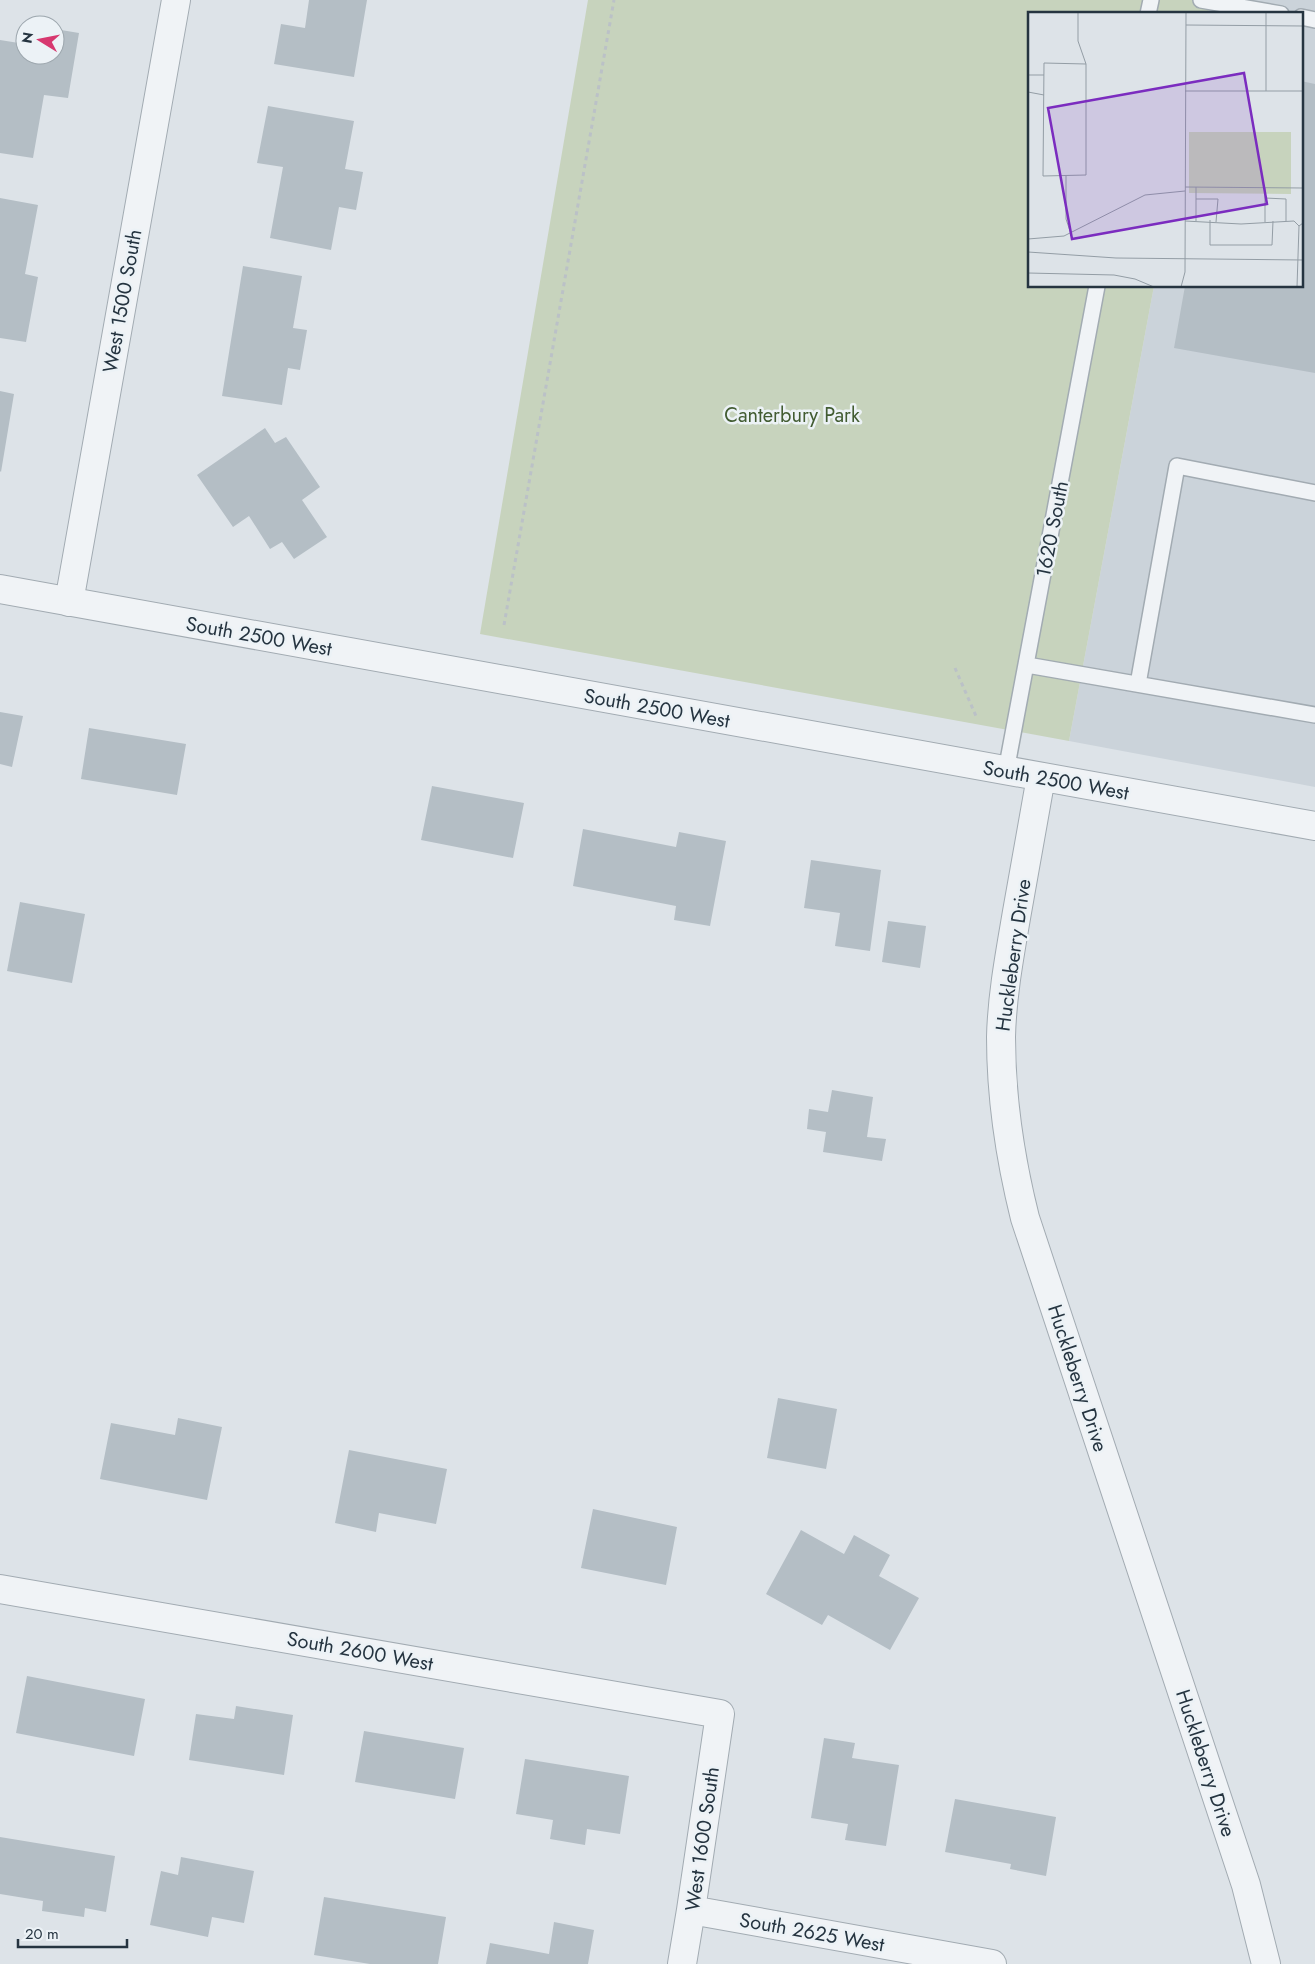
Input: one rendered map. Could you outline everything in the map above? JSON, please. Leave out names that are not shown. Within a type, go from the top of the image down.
[{"type":"street","name":"West 1500 South","points":[[68,602],[176,0]]},
{"type":"street","name":"South 2500 West","points":[[0,590],[1315,826]]},
{"type":"street","name":"Huckleberry Drive","points":[[1041,777],[1005,988],[1001,1035],[1002,1083],[1006,1129],[1014,1174],[1025,1218],[1246,1885],[1266,1964]]},
{"type":"street","name":"South 2600 West","points":[[0,1589],[720,1714]]},
{"type":"street","name":"West 1600 South","points":[[682,1964],[720,1714]]},
{"type":"street","name":"South 2625 West","points":[[691,1910],[992,1964]]},
{"type":"lane","points":[[1201,0],[1250,4],[1275,12]]},
{"type":"lane","points":[[1302,17],[1315,20]]},
{"type":"lane","name":"1620 South","points":[[1006,771],[1098,288]]},
{"type":"lane","points":[[1138,684],[1177,466],[1315,493]]},
{"type":"lane","points":[[1027,665],[1315,715]]},
{"type":"path","points":[[504,625],[614,0]]},
{"type":"path","points":[[955,668],[976,716]]},
{"type":"shaded area","points":[[1210,0],[1315,0],[1315,787],[1069,741],[1154,288],[1302,288],[1302,12],[1208,12]]},
{"type":"green space","name":"Canterbury Park","points":[[588,0],[1210,0],[1208,12],[1028,12],[1028,288],[1154,288],[1069,741],[480,634]]},
{"type":"building","points":[[309,0],[367,0],[354,77],[274,64],[281,24],[305,28]]},
{"type":"building","points":[[65,31],[79,33],[68,98],[44,95],[33,158],[0,153],[0,40],[15,42],[15,65],[65,65]]},
{"type":"building","points":[[1302,81],[1315,84],[1315,373],[1174,348],[1185,288],[1302,288]]},
{"type":"building","points":[[268,106],[354,121],[345,169],[363,172],[356,210],[339,207],[331,250],[270,238],[283,167],[257,163]]},
{"type":"building","points":[[0,198],[38,205],[25,274],[38,277],[26,342],[0,338]]},
{"type":"building","points":[[243,266],[302,276],[293,328],[307,330],[300,370],[288,368],[282,405],[222,396]]},
{"type":"building","points":[[0,391],[14,394],[1,472],[0,471]]},
{"type":"building","points":[[265,428],[275,443],[286,437],[320,487],[302,500],[327,537],[294,559],[282,542],[270,549],[249,516],[233,527],[197,475]]},
{"type":"building","points":[[0,712],[23,716],[12,767],[0,764]]},
{"type":"building","points":[[89,728],[186,744],[177,795],[81,779]]},
{"type":"building","points":[[432,786],[524,803],[513,858],[421,840]]},
{"type":"building","points":[[583,829],[676,847],[679,832],[726,841],[710,926],[674,920],[676,906],[573,886]]},
{"type":"building","points":[[811,860],[881,870],[870,951],[835,946],[840,913],[804,908]]},
{"type":"building","points":[[20,902],[85,914],[72,983],[7,971]]},
{"type":"building","points":[[888,921],[926,926],[920,968],[882,962]]},
{"type":"building","points":[[832,1090],[873,1097],[867,1137],[886,1139],[882,1161],[823,1152],[826,1132],[807,1129],[809,1109],[828,1112]]},
{"type":"building","points":[[778,1398],[837,1409],[826,1469],[767,1458]]},
{"type":"building","points":[[178,1418],[222,1427],[207,1500],[100,1479],[111,1423],[175,1435]]},
{"type":"building","points":[[349,1450],[447,1469],[436,1524],[379,1513],[376,1532],[335,1523]]},
{"type":"building","points":[[593,1509],[677,1527],[666,1585],[581,1568]]},
{"type":"building","points":[[801,1530],[844,1554],[854,1535],[890,1555],[879,1576],[919,1598],[890,1650],[828,1615],[822,1625],[766,1594]]},
{"type":"building","points":[[27,1676],[145,1699],[134,1756],[16,1733]]},
{"type":"building","points":[[236,1706],[293,1715],[284,1775],[189,1760],[196,1714],[234,1719]]},
{"type":"building","points":[[364,1731],[464,1748],[455,1799],[355,1782]]},
{"type":"building","points":[[824,1738],[855,1743],[852,1758],[899,1765],[886,1846],[845,1840],[848,1824],[811,1818]]},
{"type":"building","points":[[525,1759],[629,1776],[620,1834],[587,1829],[585,1845],[550,1839],[553,1820],[516,1814]]},
{"type":"building","points":[[955,1799],[1056,1817],[1046,1876],[1010,1869],[1011,1864],[945,1852]]},
{"type":"building","points":[[0,1837],[115,1856],[106,1912],[85,1908],[84,1917],[42,1911],[43,1901],[0,1894]]},
{"type":"building","points":[[181,1857],[254,1871],[244,1923],[212,1917],[208,1937],[150,1925],[161,1871],[178,1875]]},
{"type":"building","points":[[324,1897],[446,1917],[438,1964],[370,1964],[314,1955]]},
{"type":"building","points":[[554,1922],[594,1930],[588,1964],[486,1964],[490,1943],[549,1954]]}]
